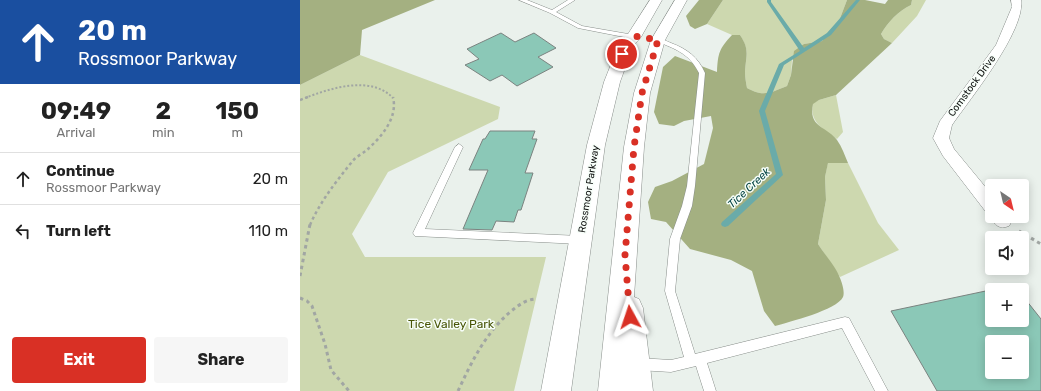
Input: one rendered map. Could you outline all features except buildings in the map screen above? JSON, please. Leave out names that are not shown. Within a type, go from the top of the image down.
[{"type":"street","name":"Rossmoor Parkway","points":[[556,391],[596,145],[612,82],[626,44],[634,36],[656,0]]},
{"type":"street","points":[[613,391],[625,363],[625,255],[634,147],[641,100],[658,40],[681,0]]},
{"type":"street","name":"Comstock Drive","points":[[985,198],[948,152],[941,138],[945,124],[1002,45],[1017,7],[1016,0]]},
{"type":"street","points":[[634,36],[658,40]]},
{"type":"street","points":[[625,363],[638,391]]},
{"type":"lane","points":[[522,0],[552,12],[580,27],[634,36]]},
{"type":"lane","points":[[552,12],[572,0]]},
{"type":"lane","points":[[658,40],[682,49],[697,63],[702,73],[700,114],[691,186],[687,206],[675,239],[670,291],[696,360],[710,391]]},
{"type":"lane","points":[[459,147],[418,233],[580,240]]},
{"type":"lane","points":[[625,363],[671,366],[845,322],[882,391]]},
{"type":"path","points":[[300,100],[334,88],[365,86],[382,89],[390,94],[394,100],[395,107],[388,127],[367,150],[352,161],[319,204],[310,225],[300,276]]},
{"type":"path","points":[[1032,239],[1041,244]]},
{"type":"path","points":[[300,298],[307,301],[312,306],[325,344],[331,370],[348,391]]},
{"type":"path","points":[[458,391],[478,346],[490,331],[500,320],[518,305],[529,298],[537,298]]},
{"type":"green space","points":[[300,0],[435,0],[362,30],[360,55],[300,85]]},
{"type":"green space","points":[[699,0],[723,0],[707,24],[695,29],[690,26],[686,16]]},
{"type":"green space","points":[[723,0],[847,0],[839,21],[827,33],[822,41],[804,44],[792,60],[791,75],[787,86],[771,92],[762,93],[747,88],[745,72],[746,49],[740,35],[732,35],[707,24]]},
{"type":"green space","points":[[847,0],[865,0],[885,4],[888,0],[912,0],[911,5],[894,17],[881,34],[884,39],[892,43],[836,95],[819,100],[813,104],[813,118],[819,126],[833,135],[837,140],[848,163],[828,163],[825,177],[826,200],[818,244],[833,265],[841,280],[844,293],[843,297],[839,302],[823,311],[775,326],[764,311],[752,271],[731,260],[690,249],[666,222],[651,219],[648,202],[655,187],[672,181],[704,164],[713,128],[711,116],[684,121],[674,126],[659,124],[654,112],[663,67],[675,56],[717,72],[720,52],[724,44],[732,35],[740,35],[746,49],[745,72],[747,88],[762,93],[776,91],[787,86],[791,75],[794,51],[804,44],[822,41],[827,33],[839,21]]},
{"type":"green space","points":[[912,0],[926,0],[917,16],[892,43],[884,39],[881,34],[887,25],[906,7],[911,5]]},
{"type":"green space","name":"Tice Valley Park","points":[[360,55],[500,107],[498,119],[388,172],[352,234],[365,257],[546,257],[514,391],[300,391],[300,85]]},
{"type":"green space","points":[[836,95],[843,132],[837,139],[818,124],[812,110],[813,103]]},
{"type":"green space","points":[[828,162],[848,163],[878,223],[899,250],[840,277],[818,244],[826,200],[825,177]]},
{"type":"waterway","name":"Tice Creek","points":[[769,0],[803,51]]},
{"type":"waterway","points":[[803,51],[829,34],[858,0]]},
{"type":"waterway","name":"Tice Creek","points":[[725,224],[780,175],[762,111],[782,64],[803,51]]},
{"type":"route","points":[[622,54],[626,44],[634,36],[658,40],[642,93],[634,147],[625,255],[630,317]]}]
